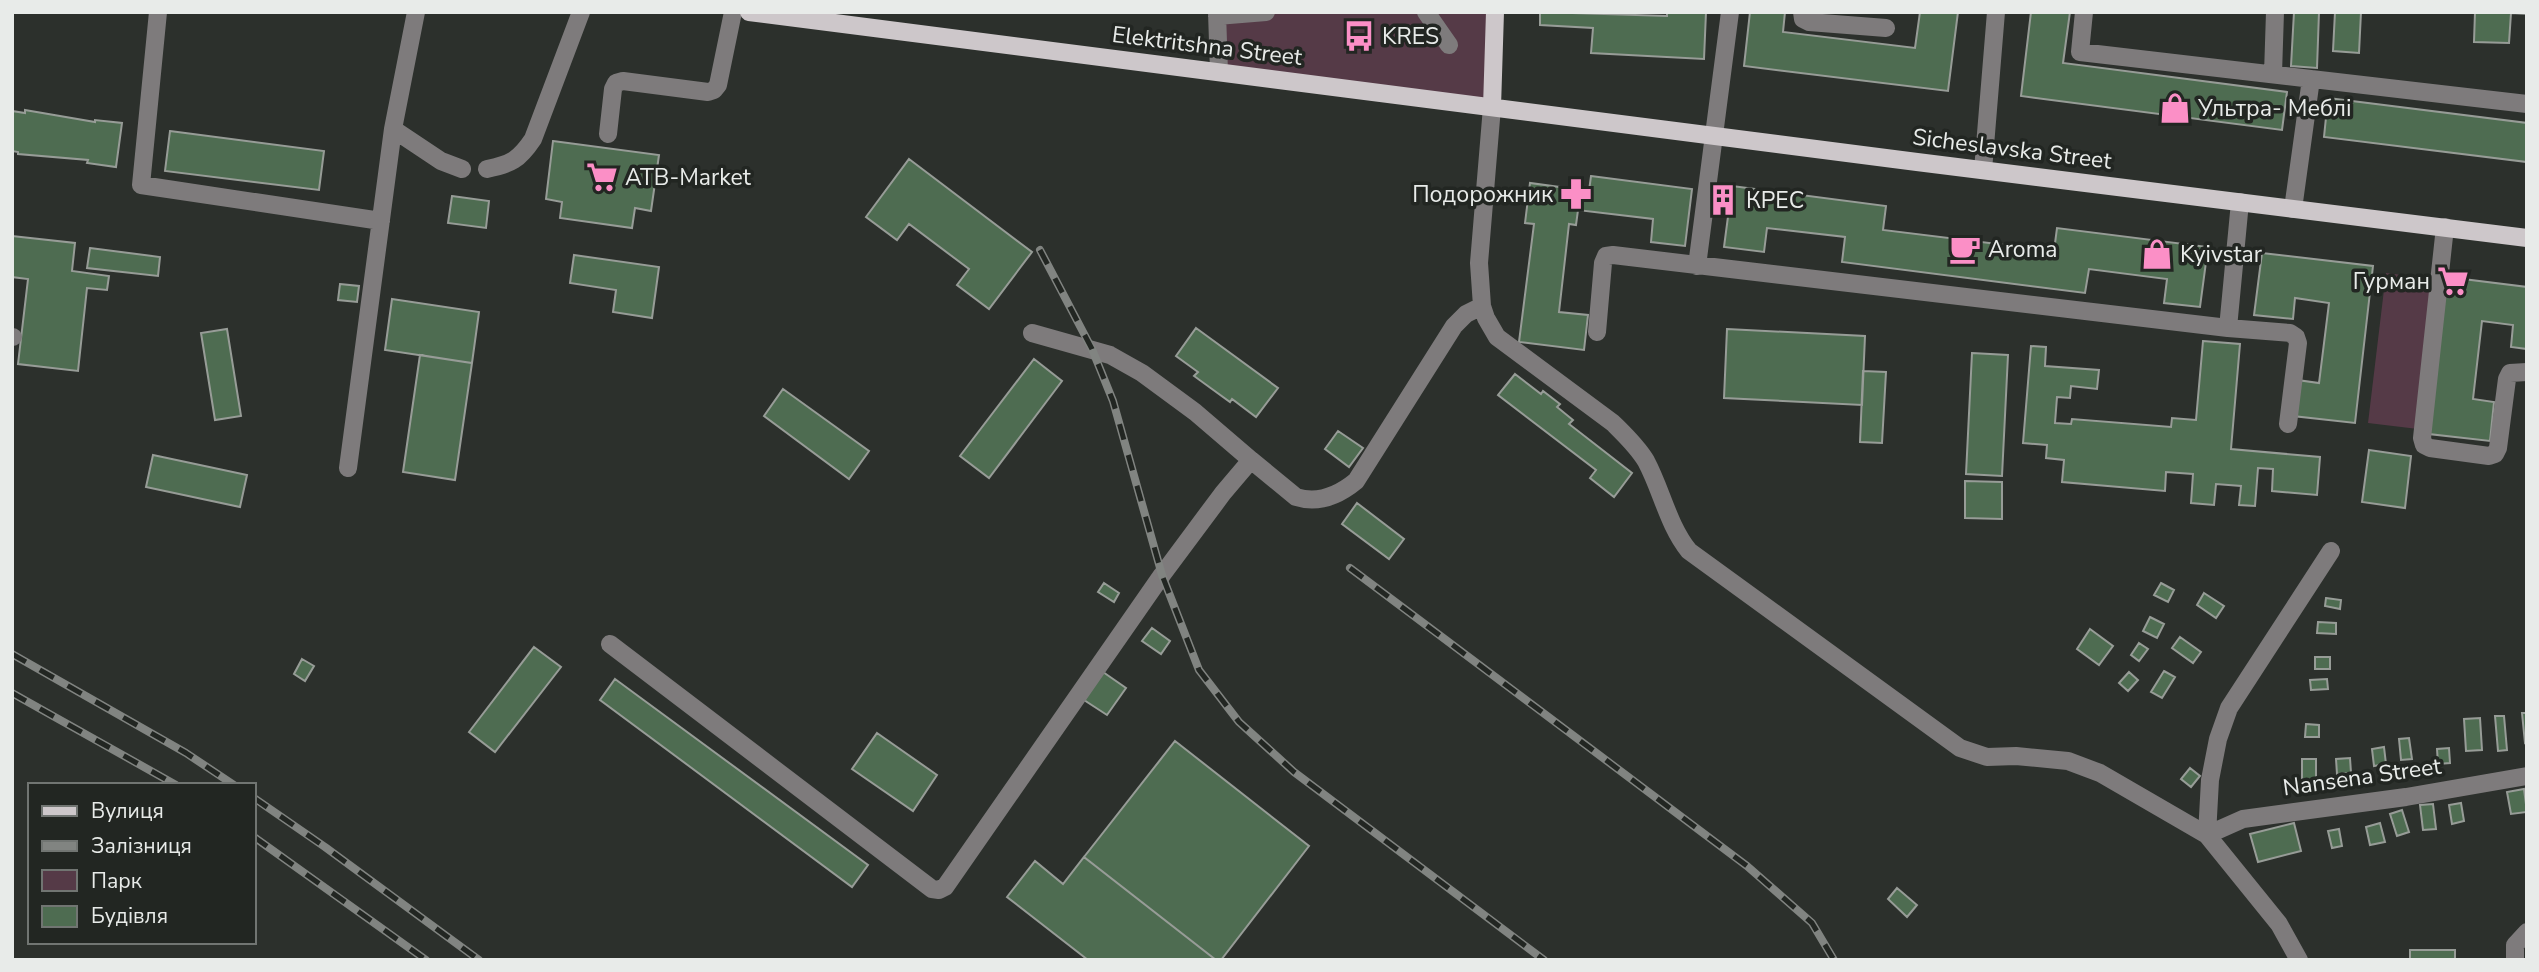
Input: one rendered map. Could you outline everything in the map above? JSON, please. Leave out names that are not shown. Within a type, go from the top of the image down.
[{"type":"main road","name":"Elektritshna Street","points":[[749,12],[1492,107]]},
{"type":"main road","points":[[1492,107],[1495,12]]},
{"type":"main road","name":"Sicheslavska Street","points":[[1492,107],[2527,237]]},
{"type":"street","points":[[158,12],[141,185],[381,221]]},
{"type":"street","points":[[348,468],[393,129],[416,12]]},
{"type":"street","points":[[487,169],[505,165],[520,157],[533,139],[581,12]]},
{"type":"street","points":[[608,134],[616,83],[623,81],[708,92],[714,90],[718,85],[733,12]]},
{"type":"street","points":[[1219,72],[1217,14],[1266,12]]},
{"type":"street","points":[[1426,12],[1449,46]]},
{"type":"street","points":[[1697,266],[1730,12]]},
{"type":"street","points":[[1802,12],[1803,19],[1809,22],[1886,28]]},
{"type":"street","points":[[1983,170],[1996,12]]},
{"type":"street","points":[[2084,12],[2080,52],[2527,104]]},
{"type":"street","points":[[2273,74],[2275,12]]},
{"type":"street","points":[[2293,209],[2311,79]]},
{"type":"street","points":[[1492,107],[1479,263],[1482,306],[1486,318],[1497,337],[1613,423],[1630,439],[1645,461],[1680,540],[1689,551],[1960,748],[1987,757],[2016,756],[2068,761],[2100,773],[2207,835],[2279,925],[2299,960]]},
{"type":"street","points":[[393,129],[441,161],[462,169]]},
{"type":"street","points":[[2228,328],[2240,202]]},
{"type":"street","points":[[2445,227],[2422,438],[2424,445],[2488,456],[2495,454],[2507,379],[2510,373],[2527,372]]},
{"type":"street","points":[[1597,332],[1603,263],[1606,256],[1613,255],[2290,334],[2296,337],[2298,343],[2288,424]]},
{"type":"street","points":[[1032,333],[1110,355],[1142,373],[1195,412],[1296,497],[1305,500],[1331,496],[1344,491],[1356,481],[1454,326],[1466,314],[1482,306]]},
{"type":"street","points":[[610,644],[932,889],[939,890],[945,887],[1162,575],[1251,460]]},
{"type":"street","points":[[2207,835],[2210,780],[2218,740],[2229,708],[2331,551]]},
{"type":"street","name":"Nansena Street","points":[[2207,835],[2243,819],[2406,797],[2527,776]]},
{"type":"street","points":[[2515,960],[2515,945],[2527,932]]},
{"type":"green space","points":[[1217,12],[1495,12],[1492,107],[1219,72]]},
{"type":"green space","points":[[2386,273],[2436,279],[2418,429],[2368,423]]},
{"type":"building","points":[[1540,12],[1667,16],[1667,12],[1706,12],[1704,59],[1591,53],[1593,28],[1540,25]]},
{"type":"building","points":[[1750,12],[1785,12],[1783,32],[1915,48],[1920,12],[1958,12],[1948,91],[1744,66]]},
{"type":"building","points":[[2031,12],[2070,12],[2063,63],[2287,92],[2282,130],[2021,96]]},
{"type":"building","points":[[2294,12],[2319,12],[2317,68],[2291,66]]},
{"type":"building","points":[[2335,12],[2361,12],[2359,53],[2333,51]]},
{"type":"building","points":[[2475,12],[2527,12],[2527,14],[2511,13],[2509,43],[2474,42]]},
{"type":"building","points":[[2328,98],[2527,123],[2527,162],[2324,137]]},
{"type":"building","points":[[25,110],[95,122],[122,123],[116,167],[87,163],[88,160],[18,154],[12,151],[12,111],[25,113]]},
{"type":"building","points":[[170,131],[324,151],[319,190],[165,171]]},
{"type":"building","name":"ATB-Market","points":[[553,141],[659,155],[651,211],[635,208],[632,228],[560,218],[562,202],[546,199]]},
{"type":"building","points":[[909,159],[1032,252],[989,309],[957,285],[969,269],[909,224],[897,240],[866,217]]},
{"type":"building","points":[[1591,176],[1692,189],[1685,246],[1651,242],[1653,219],[1578,210],[1576,225],[1569,224],[1559,312],[1588,315],[1584,350],[1519,342],[1534,224],[1525,223],[1530,183],[1589,191]]},
{"type":"building","points":[[1732,186],[1886,206],[1883,230],[2054,251],[2057,228],[2208,247],[2200,307],[2164,303],[2167,279],[2089,269],[2085,293],[1842,262],[1845,237],[1767,228],[1764,252],[1724,247]]},
{"type":"building","name":"КРЕС","points":[[1717,194],[1730,196],[1729,207],[1715,205]]},
{"type":"building","points":[[452,196],[489,201],[486,228],[448,223]]},
{"type":"building","points":[[12,236],[75,243],[72,271],[109,276],[107,290],[87,288],[78,371],[18,364],[28,279],[12,277]]},
{"type":"building","points":[[90,248],[160,257],[158,276],[87,268]]},
{"type":"building","points":[[2262,253],[2373,266],[2355,423],[2293,416],[2297,380],[2319,383],[2329,303],[2295,298],[2293,319],[2254,315]]},
{"type":"building","points":[[574,255],[659,267],[652,318],[613,312],[616,290],[570,283]]},
{"type":"building","points":[[2447,277],[2527,287],[2527,349],[2511,347],[2513,325],[2482,321],[2473,399],[2494,402],[2490,441],[2429,434]]},
{"type":"building","points":[[340,284],[359,286],[357,302],[338,300]]},
{"type":"building","points":[[392,299],[479,312],[472,363],[385,350]]},
{"type":"building","points":[[1196,328],[1278,388],[1256,417],[1194,376],[1198,372],[1176,356]]},
{"type":"building","points":[[227,329],[241,416],[215,420],[201,333]]},
{"type":"building","points":[[1727,329],[1865,336],[1862,405],[1724,398]]},
{"type":"building","points":[[2203,341],[2240,344],[2231,449],[2320,457],[2317,495],[2272,491],[2273,469],[2258,468],[2255,506],[2239,505],[2241,486],[2216,484],[2214,505],[2191,503],[2193,474],[2166,472],[2165,491],[2062,482],[2064,460],[2046,458],[2047,445],[2023,443],[2031,346],[2046,347],[2045,366],[2099,370],[2097,389],[2071,386],[2070,398],[2057,397],[2055,423],[2071,424],[2072,419],[2171,427],[2172,418],[2196,420]]},
{"type":"building","points":[[1972,353],[2008,355],[2002,476],[1966,474]]},
{"type":"building","points":[[420,355],[472,363],[455,480],[403,472]]},
{"type":"building","points":[[1034,359],[1062,381],[989,478],[960,456]]},
{"type":"building","points":[[1863,371],[1886,372],[1882,443],[1860,442]]},
{"type":"building","points":[[1515,374],[1541,394],[1543,391],[1560,404],[1557,407],[1573,420],[1569,424],[1632,473],[1614,497],[1590,478],[1596,470],[1498,395]]},
{"type":"building","points":[[783,389],[869,451],[849,479],[764,416]]},
{"type":"building","points":[[1338,431],[1363,448],[1349,467],[1325,449]]},
{"type":"building","points":[[2369,450],[2411,456],[2405,508],[2362,502]]},
{"type":"building","points":[[153,455],[247,475],[240,507],[146,487]]},
{"type":"building","points":[[1965,481],[2002,482],[2002,519],[1965,518]]},
{"type":"building","points":[[1357,503],[1404,539],[1389,559],[1342,524]]},
{"type":"building","points":[[1104,583],[1119,593],[1114,602],[1098,592]]},
{"type":"building","points":[[2161,583],[2174,590],[2168,602],[2154,595]]},
{"type":"building","points":[[2204,593],[2224,606],[2216,618],[2197,605]]},
{"type":"building","points":[[2326,598],[2341,600],[2340,609],[2325,606]]},
{"type":"building","points":[[2150,617],[2164,624],[2157,638],[2143,631]]},
{"type":"building","points":[[2318,622],[2336,623],[2336,634],[2317,633]]},
{"type":"building","points":[[1152,628],[1170,641],[1161,654],[1142,641]]},
{"type":"building","points":[[2090,629],[2113,646],[2099,665],[2077,649]]},
{"type":"building","points":[[2180,637],[2201,652],[2193,663],[2172,648]]},
{"type":"building","points":[[2139,643],[2148,649],[2139,661],[2131,655]]},
{"type":"building","points":[[534,647],[561,667],[495,752],[469,732]]},
{"type":"building","points":[[2315,657],[2330,657],[2330,669],[2315,669]]},
{"type":"building","points":[[302,659],[314,666],[305,681],[294,674]]},
{"type":"building","points":[[2164,671],[2175,677],[2162,698],[2151,692]]},
{"type":"building","points":[[1103,672],[1126,688],[1107,715],[1084,700]]},
{"type":"building","points":[[2129,672],[2138,680],[2128,691],[2119,683]]},
{"type":"building","points":[[615,679],[868,865],[852,887],[600,700]]},
{"type":"building","points":[[2327,679],[2328,689],[2311,690],[2310,680]]},
{"type":"building","points":[[2522,713],[2527,713],[2525,743]]},
{"type":"building","points":[[2495,716],[2504,716],[2507,750],[2498,751]]},
{"type":"building","points":[[2480,718],[2482,750],[2466,751],[2464,719]]},
{"type":"building","points":[[2306,724],[2319,725],[2319,737],[2305,737]]},
{"type":"building","points":[[877,733],[937,775],[913,811],[852,769]]},
{"type":"building","points":[[2409,738],[2412,759],[2401,760],[2399,739]]},
{"type":"building","points":[[1175,741],[1309,846],[1221,960],[1216,960],[1084,857]]},
{"type":"building","points":[[2384,747],[2386,764],[2374,766],[2372,749]]},
{"type":"building","points":[[2449,748],[2450,763],[2438,764],[2437,749]]},
{"type":"building","points":[[2350,758],[2351,773],[2337,774],[2336,759]]},
{"type":"building","points":[[2302,759],[2316,759],[2316,779],[2302,779]]},
{"type":"building","points":[[2190,768],[2200,776],[2191,787],[2181,779]]},
{"type":"building","points":[[2524,789],[2527,812],[2511,814],[2507,792]]},
{"type":"building","points":[[2461,803],[2464,821],[2452,824],[2449,805]]},
{"type":"building","points":[[2433,804],[2436,829],[2423,830],[2420,805]]},
{"type":"building","points":[[2402,810],[2409,832],[2397,836],[2390,814]]},
{"type":"building","points":[[2294,823],[2301,851],[2258,862],[2250,834]]},
{"type":"building","points":[[2380,823],[2385,842],[2370,845],[2366,827]]},
{"type":"building","points":[[2339,829],[2342,846],[2332,848],[2328,831]]},
{"type":"building","points":[[1084,857],[1216,960],[1088,960],[1007,897],[1035,861],[1063,884]]},
{"type":"building","points":[[1897,888],[1917,905],[1907,917],[1888,899]]},
{"type":"building","points":[[2410,950],[2455,950],[2455,960],[2410,960]]},
{"type":"railway","points":[[1040,250],[1092,349],[1113,401],[1162,575],[1199,670],[1239,722],[1294,772],[1544,960]]},
{"type":"railway","points":[[1350,568],[1747,866],[1812,923],[1834,960]]},
{"type":"railway","points":[[12,654],[186,753],[231,783]]},
{"type":"railway","points":[[12,693],[172,783]]},
{"type":"railway","points":[[256,799],[479,960]]},
{"type":"railway","points":[[256,838],[426,960]]},
{"type":"place","name":"KRES","points":[[1359,36]]},
{"type":"place","name":"Ультра- Меблі","points":[[2175,108]]},
{"type":"place","name":"ATB-Market","points":[[602,177]]},
{"type":"place","name":"Подорожник","points":[[1576,194]]},
{"type":"place","name":"КРЕС","points":[[1723,200]]},
{"type":"place","name":"Aroma","points":[[1965,249]]},
{"type":"place","name":"Kyivstar","points":[[2157,254]]},
{"type":"place","name":"Гурман","points":[[2453,281]]}]
